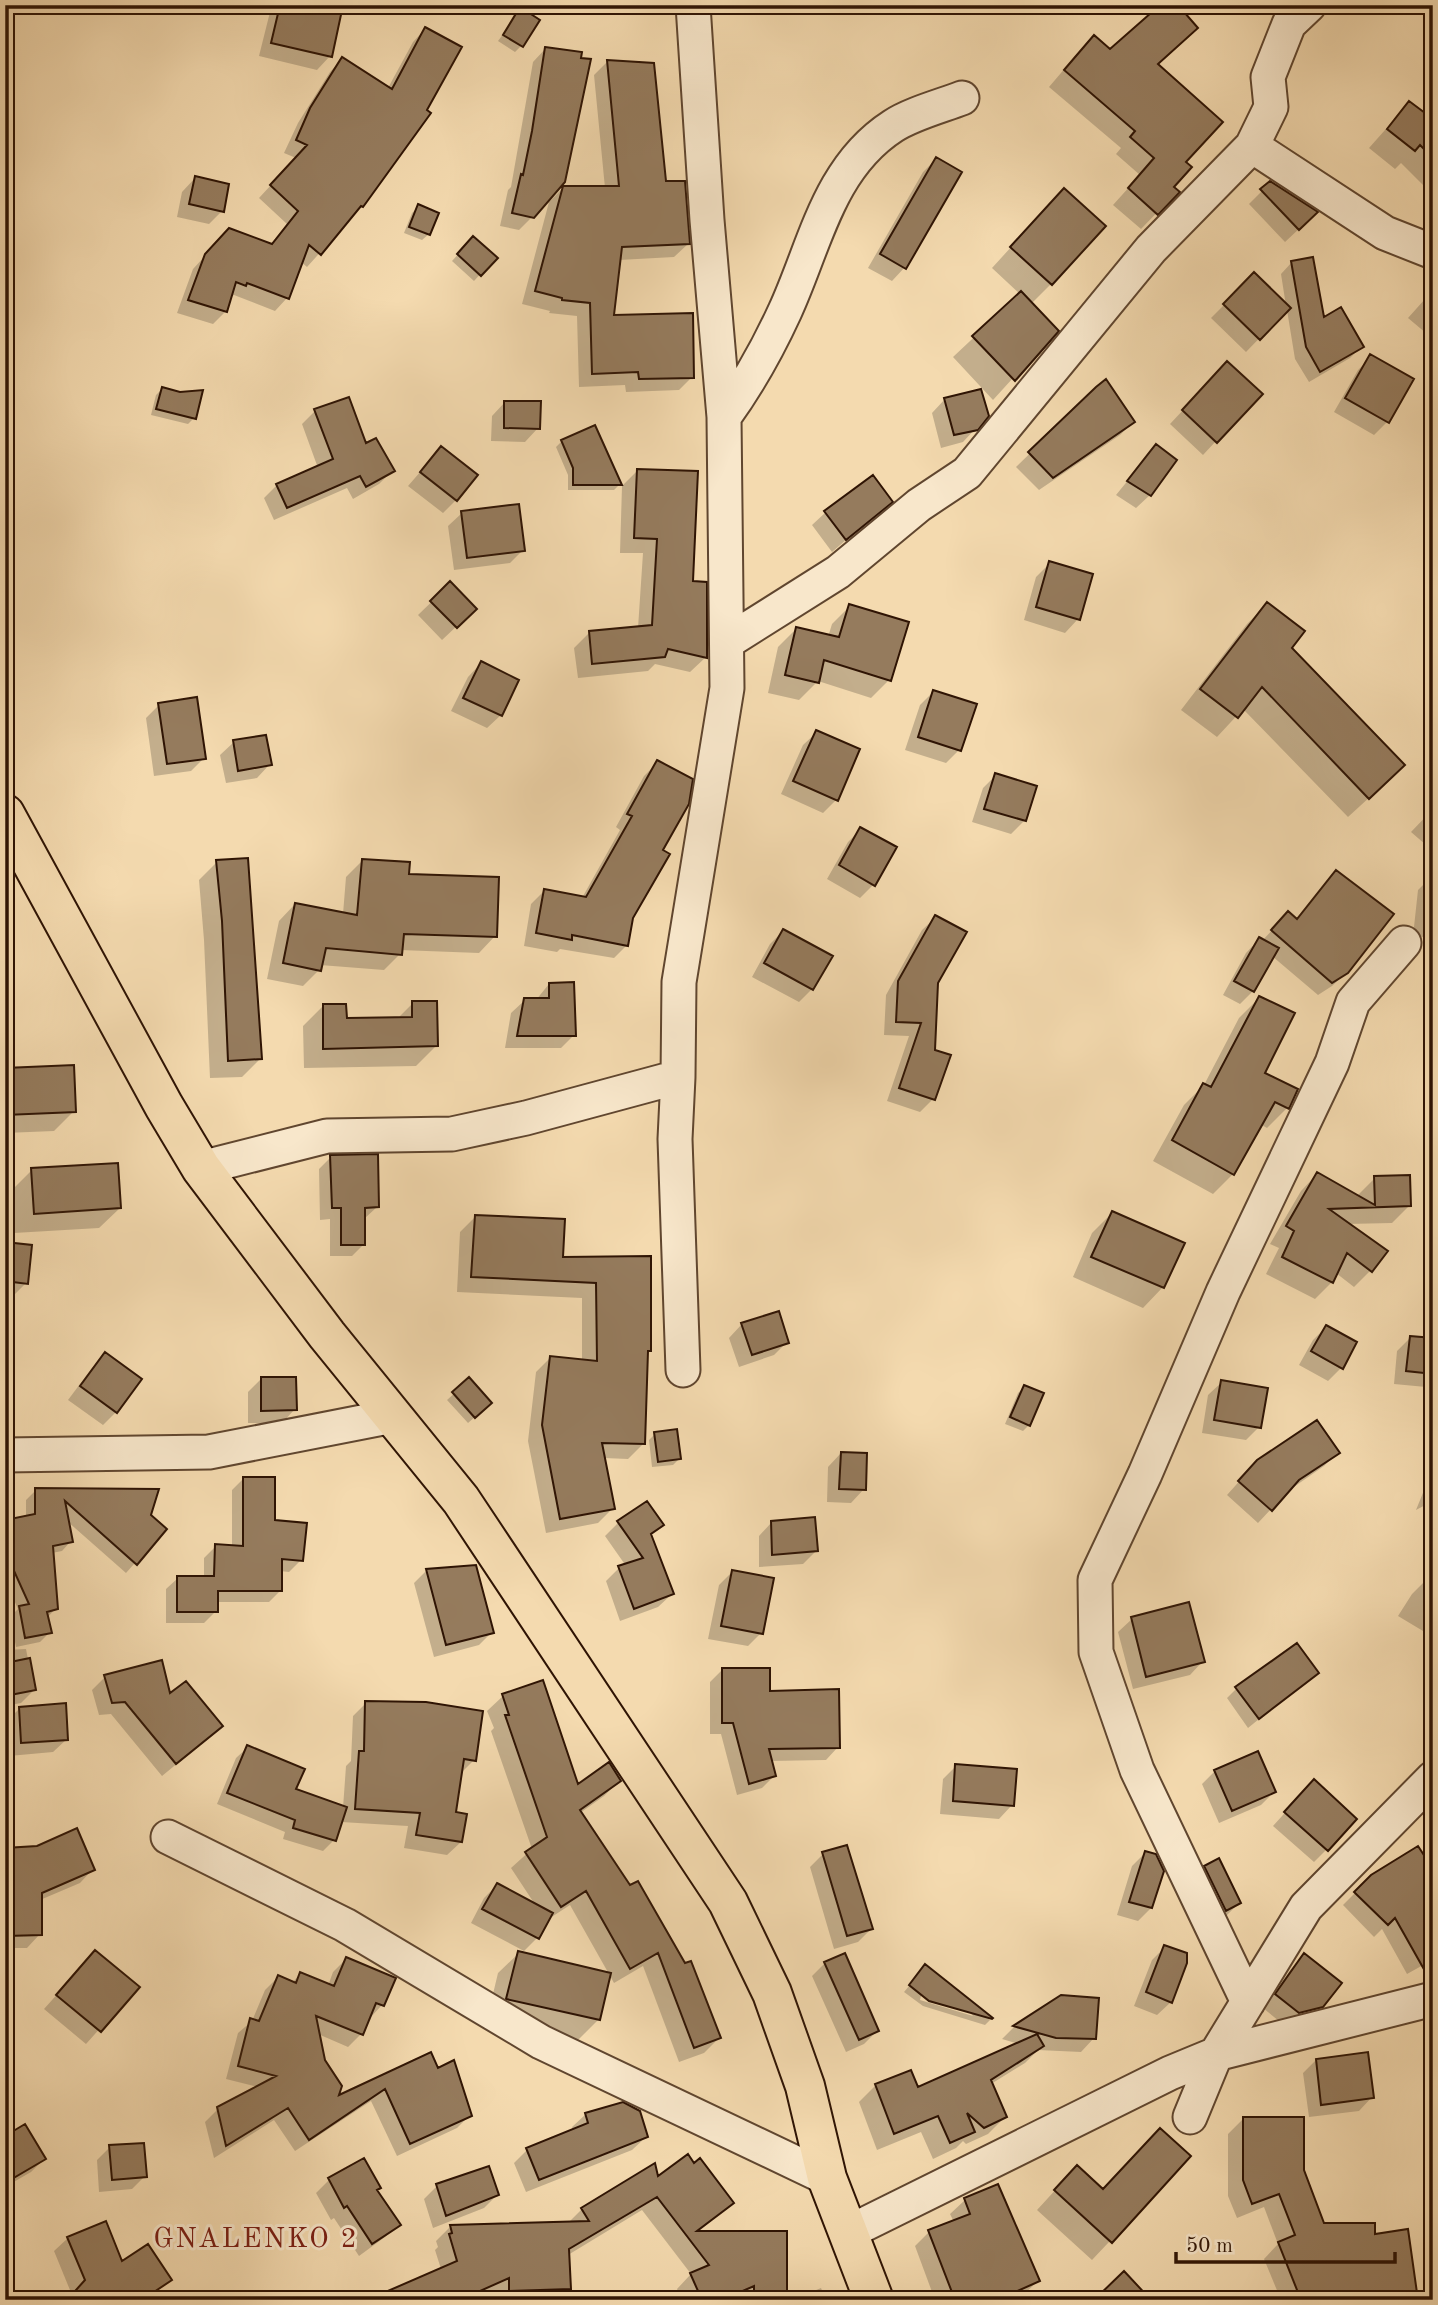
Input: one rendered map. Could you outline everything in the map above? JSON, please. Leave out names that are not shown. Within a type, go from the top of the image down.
[{"type":"highway","points":[[5,814],[164,1106],[201,1168],[327,1335],[461,1500],[728,1902],[772,1993],[805,2085],[827,2178],[874,2300]]},
{"type":"street","points":[[683,1370],[674,1139],[679,982],[727,688],[724,417],[707,220],[693,5]]},
{"type":"street","points":[[727,642],[838,572],[919,505],[967,473],[1151,249],[1252,146],[1272,107],[1268,78],[1289,24],[1309,5]]},
{"type":"street","points":[[724,417],[743,391],[785,312],[834,189],[861,152],[894,125],[962,98]]},
{"type":"street","points":[[1252,146],[1385,233],[1433,251]]},
{"type":"street","points":[[1248,2002],[1138,1770],[1096,1652],[1095,1580],[1145,1474],[1223,1292],[1332,1063],[1353,1002],[1404,943]]},
{"type":"street","points":[[201,1168],[327,1136],[452,1134],[526,1118],[678,1077]]},
{"type":"street","points":[[5,1455],[209,1452],[393,1416]]},
{"type":"street","points":[[1190,2117],[1216,2054],[1306,1907],[1433,1778]]},
{"type":"street","points":[[168,1837],[345,1925],[541,2042],[827,2178]]},
{"type":"street","points":[[847,2233],[1170,2073],[1216,2054],[1433,1999]]},
{"type":"building","points":[[280,5],[322,5],[342,10],[332,57],[271,43]]},
{"type":"building","points":[[1160,5],[1178,5],[1198,28],[1158,64],[1223,122],[1186,162],[1192,167],[1174,187],[1180,192],[1158,215],[1128,188],[1154,158],[1130,137],[1135,131],[1064,70],[1094,35],[1110,49]]},
{"type":"building","points":[[520,7],[540,20],[523,47],[503,35]]},
{"type":"building","points":[[425,27],[462,47],[427,110],[431,113],[363,207],[361,206],[321,255],[309,245],[289,299],[247,283],[246,286],[236,282],[227,312],[188,300],[205,254],[229,228],[272,244],[298,211],[270,185],[307,145],[296,140],[310,108],[342,57],[392,89]]},
{"type":"building","points":[[545,47],[582,52],[581,58],[591,59],[565,182],[534,218],[512,213],[532,131]]},
{"type":"building","points":[[607,60],[654,63],[666,181],[685,181],[690,244],[622,247],[614,315],[693,313],[694,378],[639,379],[638,372],[592,374],[590,303],[562,300],[535,291],[563,186],[619,186]]},
{"type":"building","points":[[1409,101],[1433,119],[1433,158],[1420,145],[1415,151],[1387,129]]},
{"type":"building","points":[[936,157],[962,172],[906,269],[880,254]]},
{"type":"building","points":[[195,176],[229,184],[224,212],[189,204]]},
{"type":"building","points":[[1270,181],[1318,212],[1299,230],[1260,189]]},
{"type":"building","points":[[1064,188],[1106,226],[1052,285],[1010,247]]},
{"type":"building","points":[[418,204],[439,213],[430,235],[409,227]]},
{"type":"building","points":[[473,236],[498,258],[481,276],[457,254]]},
{"type":"building","points":[[1313,257],[1324,317],[1341,307],[1364,347],[1320,372],[1306,347],[1291,261]]},
{"type":"building","points":[[1254,272],[1291,308],[1260,340],[1223,304]]},
{"type":"building","points":[[1021,291],[1059,331],[1015,381],[972,336]]},
{"type":"building","points":[[1370,354],[1414,379],[1389,423],[1345,398]]},
{"type":"building","points":[[1227,361],[1263,394],[1217,443],[1182,410]]},
{"type":"building","points":[[1106,379],[1135,422],[1053,478],[1028,452]]},
{"type":"building","points":[[162,387],[180,392],[203,390],[196,419],[156,409]]},
{"type":"building","points":[[981,389],[989,416],[978,430],[954,435],[944,398]]},
{"type":"building","points":[[349,397],[366,443],[376,438],[395,471],[366,487],[360,476],[287,508],[276,484],[333,459],[314,409]]},
{"type":"building","points":[[504,401],[541,401],[540,429],[504,428]]},
{"type":"building","points":[[595,425],[622,485],[573,485],[573,468],[561,440]]},
{"type":"building","points":[[1156,444],[1177,460],[1151,496],[1127,481]]},
{"type":"building","points":[[441,446],[478,475],[457,501],[420,472]]},
{"type":"building","points":[[637,469],[698,471],[693,581],[707,582],[707,658],[668,649],[665,657],[592,664],[589,631],[652,625],[657,539],[634,538]]},
{"type":"building","points":[[873,475],[893,502],[846,540],[824,511]]},
{"type":"building","points":[[519,504],[525,551],[467,558],[461,511]]},
{"type":"building","points":[[1049,561],[1093,574],[1080,620],[1036,607]]},
{"type":"building","points":[[450,581],[477,609],[457,628],[430,601]]},
{"type":"building","points":[[1267,602],[1305,631],[1292,648],[1405,765],[1369,799],[1262,687],[1238,718],[1200,689]]},
{"type":"building","points":[[849,604],[909,622],[891,681],[824,660],[819,683],[785,675],[796,627],[839,637]]},
{"type":"building","points":[[481,661],[519,680],[502,716],[463,698]]},
{"type":"building","points":[[933,690],[977,704],[961,751],[918,737]]},
{"type":"building","points":[[197,697],[206,759],[167,764],[158,703]]},
{"type":"building","points":[[816,730],[860,749],[838,801],[793,781]]},
{"type":"building","points":[[266,735],[272,765],[238,771],[233,740]]},
{"type":"building","points":[[657,760],[693,779],[689,804],[663,850],[670,854],[633,918],[628,946],[572,935],[572,940],[536,933],[544,889],[586,897],[632,816],[627,814]]},
{"type":"building","points":[[995,773],[1037,786],[1026,821],[984,809]]},
{"type":"building","points":[[860,827],[897,847],[875,886],[839,865]]},
{"type":"building","points":[[248,858],[262,1059],[228,1061],[222,921],[216,860]]},
{"type":"building","points":[[362,859],[410,862],[409,874],[499,877],[497,937],[404,934],[402,955],[326,948],[321,971],[283,963],[295,903],[357,915]]},
{"type":"building","points":[[1336,870],[1394,914],[1348,973],[1332,983],[1271,930],[1288,911],[1297,919]]},
{"type":"building","points":[[935,915],[967,932],[938,983],[935,1050],[951,1055],[935,1100],[899,1088],[921,1023],[896,1022],[898,981]]},
{"type":"building","points":[[783,929],[833,956],[813,990],[764,963]]},
{"type":"building","points":[[1259,937],[1279,948],[1254,992],[1234,981]]},
{"type":"building","points":[[574,982],[576,1036],[517,1036],[524,998],[549,998],[549,983]]},
{"type":"building","points":[[1259,996],[1295,1013],[1265,1073],[1298,1089],[1289,1109],[1275,1102],[1234,1175],[1172,1140],[1203,1083],[1211,1087]]},
{"type":"building","points":[[412,1001],[437,1001],[438,1046],[323,1049],[323,1004],[346,1004],[347,1018],[412,1017]]},
{"type":"building","points":[[74,1065],[76,1112],[5,1115],[5,1068]]},
{"type":"building","points":[[378,1154],[379,1207],[365,1208],[365,1245],[341,1245],[341,1208],[332,1208],[330,1155]]},
{"type":"building","points":[[118,1163],[121,1208],[34,1214],[31,1168]]},
{"type":"building","points":[[1317,1172],[1375,1205],[1374,1176],[1410,1175],[1411,1206],[1329,1209],[1388,1251],[1372,1272],[1347,1253],[1333,1283],[1282,1257],[1294,1231],[1286,1226]]},
{"type":"building","points":[[1112,1211],[1185,1243],[1164,1288],[1091,1257]]},
{"type":"building","points":[[475,1215],[565,1219],[563,1257],[651,1256],[651,1351],[648,1351],[645,1444],[602,1443],[615,1509],[560,1519],[542,1425],[550,1356],[597,1361],[596,1283],[471,1277]]},
{"type":"building","points":[[5,1242],[32,1245],[28,1284],[5,1281]]},
{"type":"building","points":[[779,1311],[789,1343],[752,1355],[741,1323]]},
{"type":"building","points":[[1326,1325],[1357,1342],[1343,1369],[1311,1351]]},
{"type":"building","points":[[1410,1336],[1433,1338],[1433,1374],[1406,1371]]},
{"type":"building","points":[[105,1352],[142,1379],[117,1413],[80,1386]]},
{"type":"building","points":[[261,1377],[296,1377],[297,1410],[261,1411]]},
{"type":"building","points":[[469,1377],[492,1403],[475,1418],[452,1392]]},
{"type":"building","points":[[1221,1380],[1268,1388],[1261,1428],[1214,1420]]},
{"type":"building","points":[[1024,1385],[1044,1393],[1030,1426],[1010,1417]]},
{"type":"building","points":[[1317,1420],[1340,1453],[1299,1480],[1272,1511],[1238,1481],[1257,1460]]},
{"type":"building","points":[[677,1429],[681,1459],[658,1462],[654,1432]]},
{"type":"building","points":[[841,1452],[867,1453],[866,1490],[839,1489]]},
{"type":"building","points":[[243,1477],[275,1477],[275,1520],[307,1523],[303,1561],[282,1559],[282,1591],[218,1591],[218,1612],[177,1612],[177,1576],[214,1576],[215,1544],[243,1546]]},
{"type":"building","points":[[35,1488],[159,1489],[151,1515],[167,1529],[137,1565],[65,1501],[73,1542],[53,1546],[58,1609],[47,1612],[52,1633],[25,1638],[19,1606],[29,1604],[5,1551],[5,1520],[35,1514]]},
{"type":"building","points":[[647,1501],[664,1525],[651,1534],[674,1594],[634,1609],[618,1566],[643,1558],[617,1521]]},
{"type":"building","points":[[815,1517],[818,1551],[772,1555],[771,1521]]},
{"type":"building","points":[[476,1565],[494,1633],[446,1645],[426,1569]]},
{"type":"building","points":[[732,1570],[774,1578],[763,1634],[721,1626]]},
{"type":"building","points":[[1189,1602],[1205,1662],[1146,1677],[1131,1617]]},
{"type":"building","points":[[1297,1643],[1319,1673],[1259,1719],[1235,1687]]},
{"type":"building","points":[[30,1658],[36,1690],[5,1696],[5,1663]]},
{"type":"building","points":[[162,1660],[170,1693],[186,1681],[223,1726],[176,1764],[125,1702],[112,1703],[104,1675]]},
{"type":"building","points":[[722,1668],[770,1668],[770,1691],[839,1689],[840,1748],[769,1749],[776,1776],[749,1784],[733,1723],[722,1723]]},
{"type":"building","points":[[543,1680],[578,1784],[609,1762],[621,1781],[580,1810],[630,1885],[638,1881],[685,1963],[691,1961],[721,2038],[694,2048],[658,1953],[630,1969],[586,1891],[561,1907],[525,1852],[547,1837],[505,1715],[509,1715],[502,1694]]},
{"type":"building","points":[[365,1701],[426,1702],[483,1711],[476,1761],[464,1759],[456,1812],[467,1814],[462,1842],[416,1835],[420,1813],[355,1809],[359,1751],[364,1751]]},
{"type":"building","points":[[66,1703],[68,1740],[21,1743],[19,1707]]},
{"type":"building","points":[[247,1745],[305,1769],[296,1789],[347,1807],[336,1841],[293,1828],[295,1820],[227,1793]]},
{"type":"building","points":[[1258,1751],[1276,1792],[1232,1811],[1214,1770]]},
{"type":"building","points":[[955,1764],[1017,1769],[1014,1806],[953,1801]]},
{"type":"building","points":[[1314,1779],[1357,1819],[1328,1851],[1284,1812]]},
{"type":"building","points":[[77,1828],[95,1870],[42,1893],[42,1935],[6,1936],[5,1848],[37,1846]]},
{"type":"building","points":[[847,1845],[873,1929],[847,1936],[822,1852]]},
{"type":"building","points":[[1418,1846],[1433,1869],[1433,1980],[1430,1980],[1395,1918],[1388,1925],[1354,1892],[1371,1875]]},
{"type":"building","points":[[1145,1851],[1156,1854],[1164,1871],[1152,1908],[1129,1902]]},
{"type":"building","points":[[1219,1858],[1241,1903],[1226,1911],[1204,1866]]},
{"type":"building","points":[[497,1883],[553,1913],[539,1939],[482,1909]]},
{"type":"building","points":[[1164,1945],[1187,1953],[1187,1963],[1172,2003],[1146,1992]]},
{"type":"building","points":[[95,1950],[140,1987],[101,2032],[56,1995]]},
{"type":"building","points":[[518,1951],[611,1973],[600,2020],[506,1999]]},
{"type":"building","points":[[845,1953],[879,2031],[859,2040],[824,1962]]},
{"type":"building","points":[[1304,1953],[1342,1983],[1323,2007],[1299,2013],[1275,1994]]},
{"type":"building","points":[[346,1957],[396,1978],[384,2006],[376,2003],[363,2035],[316,2016],[325,2060],[342,2086],[339,2095],[431,2052],[438,2068],[454,2060],[472,2116],[410,2144],[385,2089],[309,2140],[288,2108],[226,2146],[217,2107],[276,2076],[238,2066],[250,2018],[259,2021],[278,1975],[296,1983],[300,1972],[334,1986]]},
{"type":"building","points":[[925,1964],[993,2018],[929,2001],[909,1985]]},
{"type":"building","points":[[1061,1995],[1099,1998],[1096,2039],[1056,2038],[1013,2026]]},
{"type":"building","points":[[1037,2034],[1044,2046],[991,2080],[1007,2117],[984,2128],[967,2113],[975,2132],[950,2143],[938,2116],[894,2134],[875,2084],[911,2070],[918,2087]]},
{"type":"building","points":[[1368,2052],[1374,2098],[1321,2105],[1316,2059]]},
{"type":"building","points":[[623,2102],[640,2111],[648,2137],[539,2180],[526,2148],[588,2123],[585,2113]]},
{"type":"building","points":[[1243,2117],[1304,2117],[1304,2170],[1324,2223],[1375,2223],[1375,2234],[1408,2229],[1418,2300],[1301,2300],[1278,2242],[1295,2235],[1279,2194],[1252,2204],[1243,2180]]},
{"type":"building","points":[[25,2124],[46,2159],[5,2183],[5,2136]]},
{"type":"building","points":[[1160,2128],[1191,2156],[1112,2243],[1054,2190],[1077,2165],[1103,2189]]},
{"type":"building","points":[[144,2143],[147,2177],[112,2180],[109,2145]]},
{"type":"building","points":[[688,2154],[694,2163],[700,2158],[734,2203],[697,2231],[787,2231],[787,2300],[754,2300],[754,2286],[722,2300],[702,2300],[690,2273],[709,2265],[657,2197],[569,2249],[571,2289],[509,2291],[509,2278],[460,2300],[367,2300],[457,2261],[449,2234],[452,2233],[450,2225],[589,2221],[581,2208],[655,2163],[658,2176]]},
{"type":"building","points":[[364,2158],[381,2188],[377,2190],[401,2225],[372,2244],[347,2206],[344,2208],[328,2178]]},
{"type":"building","points":[[489,2166],[499,2195],[446,2216],[436,2184]]},
{"type":"building","points":[[998,2184],[1040,2281],[997,2300],[955,2300],[928,2230],[970,2214],[964,2198]]},
{"type":"building","points":[[106,2221],[122,2261],[148,2244],[172,2280],[142,2300],[67,2300],[85,2280],[67,2237]]},
{"type":"building","points":[[1124,2271],[1151,2300],[1094,2300]]},
{"type":"district","name":"GNALENKO 2","points":[[256,2240]]}]
